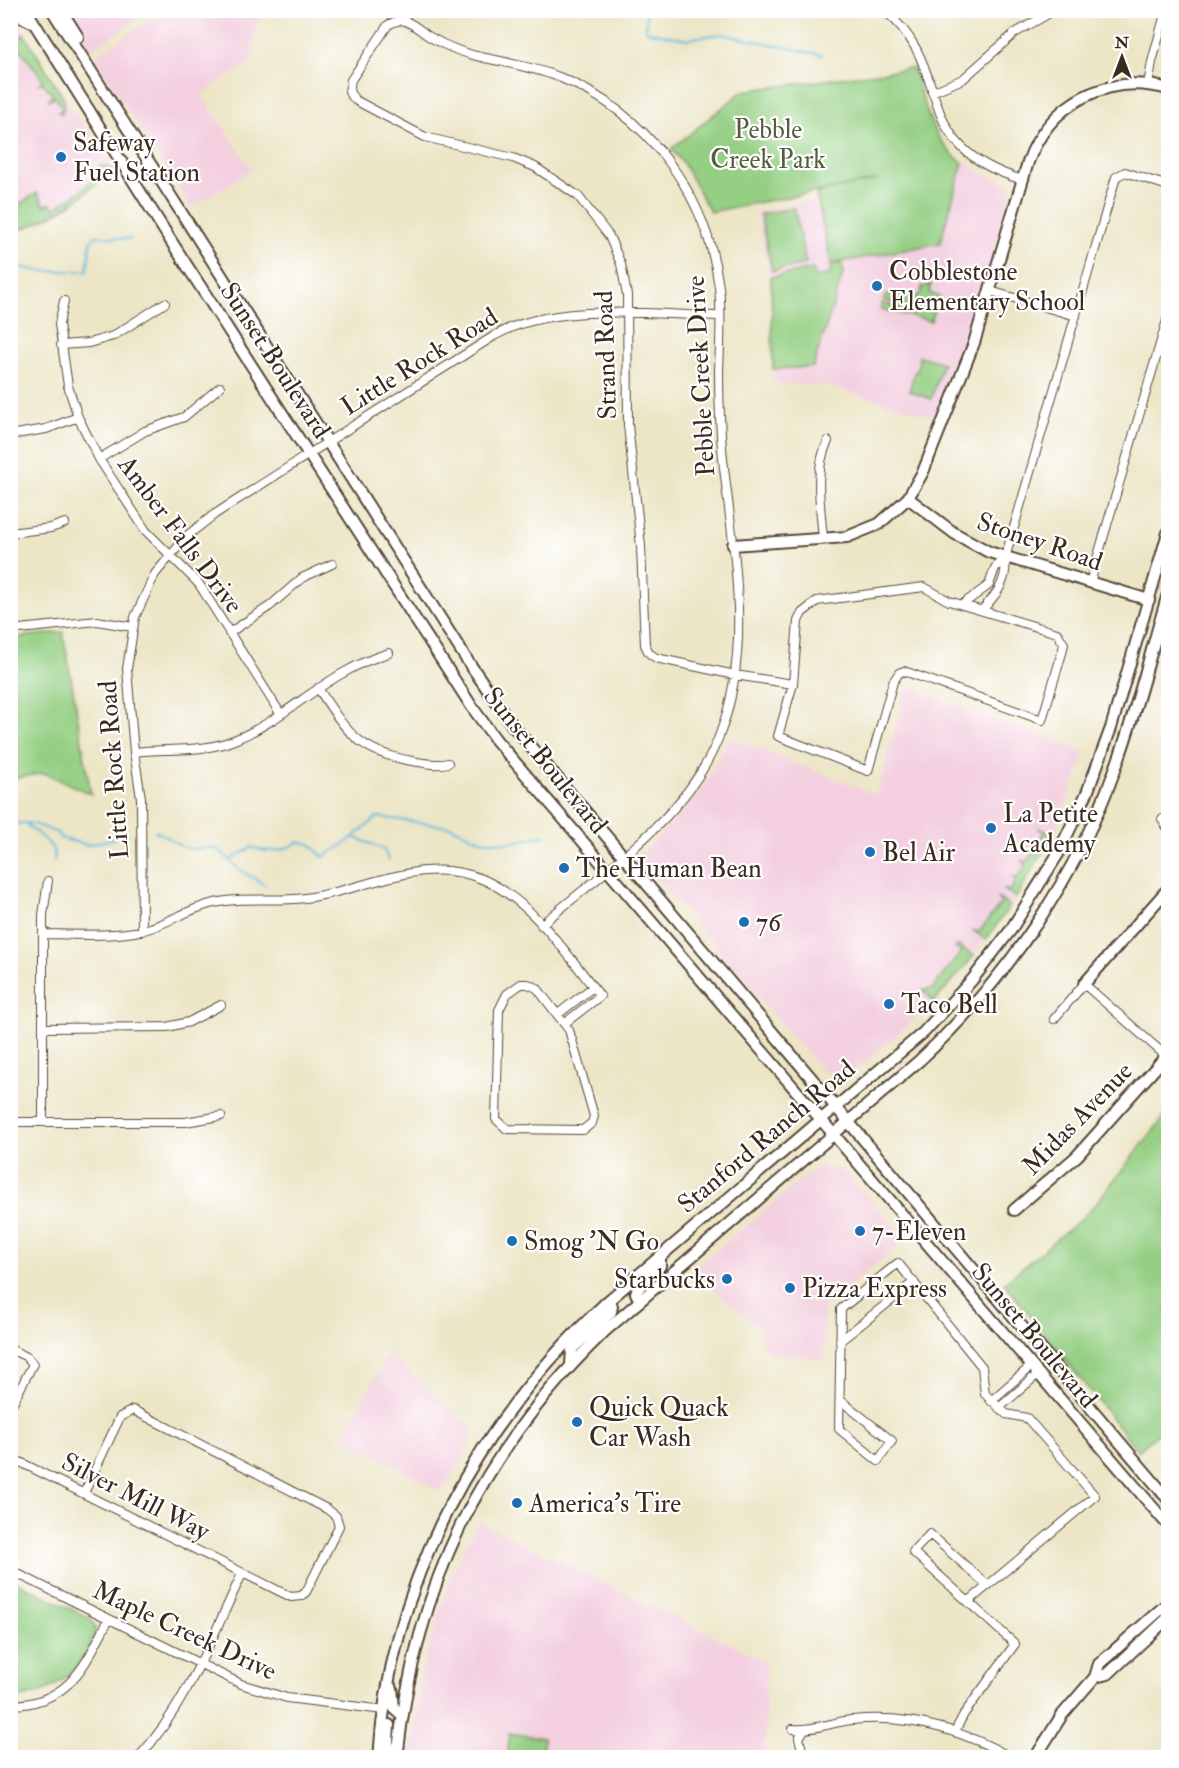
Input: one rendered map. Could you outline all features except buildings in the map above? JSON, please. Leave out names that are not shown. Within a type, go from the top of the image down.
[{"type":"main road","name":"Sunset Boulevard","points":[[27,10],[171,241],[472,707],[522,771],[1168,1525]]},
{"type":"main road","name":"Sunset Boulevard","points":[[52,10],[490,695],[538,757],[1168,1500]]},
{"type":"main road","points":[[61,10],[81,43],[81,55]]},
{"type":"main road","points":[[10,12],[34,23]]},
{"type":"main road","points":[[733,545],[847,537],[868,530],[888,518],[908,498],[923,472],[957,388],[1037,141],[1049,123],[1070,104],[1088,94],[1110,86],[1148,85],[1168,89]]},
{"type":"main road","name":"Stoney Road","points":[[908,498],[964,540],[1005,558],[1149,600]]},
{"type":"main road","name":"Stanford Ranch Road","points":[[379,1758],[390,1673],[412,1593],[451,1501],[468,1470],[532,1378],[560,1347],[609,1300],[820,1118],[924,1032],[991,957],[1042,882],[1079,811],[1111,728],[1168,533]]},
{"type":"main road","name":"Stanford Ranch Road","points":[[397,1758],[402,1714],[422,1622],[457,1533],[501,1452],[524,1420],[571,1364],[755,1204],[832,1133],[936,1045],[984,993],[1025,940],[1072,864],[1103,799],[1127,733],[1167,602]]},
{"type":"main road","points":[[1084,984],[1168,889]]},
{"type":"main road","points":[[984,993],[991,957],[1005,953],[1025,940]]},
{"type":"main road","name":"Midas Avenue","points":[[1014,1210],[1077,1156],[1167,1055]]},
{"type":"main road","points":[[640,1302],[637,1290],[660,1266],[660,1256]]},
{"type":"main road","points":[[571,1364],[572,1349],[611,1312],[612,1306],[609,1300]]},
{"type":"main road","points":[[1035,1758],[1062,1715],[1095,1677],[1099,1664],[1168,1603]]},
{"type":"main road","points":[[1095,1677],[1108,1674],[1168,1618]]},
{"type":"main road","points":[[390,1673],[394,1708],[402,1714]]},
{"type":"main road","points":[[384,1710],[389,1721],[388,1741],[391,1758]]},
{"type":"street","points":[[884,10],[908,33],[918,49],[943,123],[964,151],[984,166],[1023,180]]},
{"type":"street","points":[[893,18],[899,10]]},
{"type":"street","points":[[932,92],[963,79],[1015,33],[1055,10]]},
{"type":"street","points":[[1148,85],[1167,10]]},
{"type":"street","name":"Pebble Creek Drive","points":[[349,92],[351,80],[388,25],[398,20],[408,22],[460,52],[538,70],[578,86],[604,100],[629,118],[653,141],[673,166],[691,197],[713,255],[720,316],[720,421],[733,545],[737,630],[735,675],[718,738],[700,774],[669,813],[541,925]]},
{"type":"street","name":"Strand Road","points":[[349,92],[356,100],[404,128],[443,143],[513,158],[535,166],[563,184],[588,207],[609,236],[623,273],[628,315],[629,434],[641,546],[645,645],[649,653],[656,658],[735,675],[793,684]]},
{"type":"street","points":[[982,610],[1002,585],[1006,569],[1005,558],[1116,177],[1125,172],[1168,186]]},
{"type":"street","points":[[990,291],[1076,316]]},
{"type":"street","name":"Amber Falls Drive","points":[[64,301],[59,324],[68,386],[78,417],[99,459],[146,531],[199,584],[280,713]]},
{"type":"street","points":[[61,345],[89,343],[113,336],[165,303]]},
{"type":"street","name":"Little Rock Road","points":[[142,931],[141,798],[126,685],[128,649],[146,591],[170,554],[202,524],[512,327],[552,315],[720,316]]},
{"type":"street","points":[[1090,583],[1168,317]]},
{"type":"street","points":[[99,459],[145,431],[184,417],[220,387]]},
{"type":"street","points":[[10,435],[46,429],[78,417]]},
{"type":"street","points":[[823,540],[819,476],[823,451],[828,441]]},
{"type":"street","points":[[10,532],[51,528],[65,523]]},
{"type":"street","points":[[963,604],[989,585],[995,568],[1005,558]]},
{"type":"street","points":[[229,633],[270,606],[302,578],[332,564]]},
{"type":"street","points":[[924,587],[949,600],[982,610],[1057,633],[1064,644],[1042,720],[907,671],[900,672],[893,682],[868,771],[778,736],[793,684],[798,621],[802,613],[817,601],[924,587]]},
{"type":"street","name":"Stoney Road","points":[[1149,600],[1167,602]]},
{"type":"street","points":[[10,630],[97,621],[133,627]]},
{"type":"street","points":[[134,752],[201,748],[222,744],[246,735],[350,667],[389,653]]},
{"type":"street","points":[[318,688],[349,733],[367,748],[397,759],[432,765],[448,763]]},
{"type":"street","points":[[1162,819],[1168,829]]},
{"type":"street","points":[[43,934],[142,931],[154,928],[191,910],[221,901],[312,897],[399,874],[439,869],[468,874],[499,888],[522,904],[593,987],[600,996],[565,1023]]},
{"type":"street","points":[[44,1122],[43,905],[48,881]]},
{"type":"street","points":[[528,984],[537,988],[558,1014],[565,1023],[592,1108],[592,1123],[583,1130],[507,1130],[501,1126],[495,1112],[498,1018],[502,1004],[516,986],[528,984]]},
{"type":"street","points":[[1054,1019],[1084,984],[1167,1055]]},
{"type":"street","points":[[558,1014],[593,987]]},
{"type":"street","points":[[578,999],[584,1008]]},
{"type":"street","points":[[43,1028],[167,1027],[189,1022],[221,1005]]},
{"type":"street","points":[[10,1122],[185,1122],[221,1116]]},
{"type":"street","points":[[840,1400],[892,1441],[878,1461],[839,1429],[842,1309],[898,1263],[982,1367],[982,1390],[991,1401],[1011,1416],[1027,1418],[1095,1496],[968,1602]]},
{"type":"street","points":[[840,1341],[914,1282]]},
{"type":"street","points":[[10,1349],[27,1357],[33,1364],[10,1408]]},
{"type":"street","points":[[991,1401],[1035,1370]]},
{"type":"street","points":[[999,1408],[1035,1370]]},
{"type":"street","name":"Silver Mill Way","points":[[10,1457],[291,1597],[301,1596],[309,1588],[338,1530],[336,1516],[327,1509],[132,1410],[120,1417],[84,1493]]},
{"type":"street","points":[[955,1731],[964,1714],[1014,1647],[1013,1641],[913,1552],[930,1534],[987,1585]]},
{"type":"street","name":"Maple Creek Drive","points":[[10,1570],[241,1684],[270,1694],[384,1710]]},
{"type":"street","points":[[138,1757],[163,1728],[199,1663],[242,1574]]},
{"type":"street","points":[[10,1705],[45,1698],[74,1678],[89,1660],[109,1619]]},
{"type":"street","points":[[793,1728],[804,1730],[842,1721],[883,1719],[918,1722],[955,1731],[1012,1758]]},
{"type":"street","points":[[804,1730],[799,1738],[804,1758]]},
{"type":"shaded area","points":[[67,11],[151,11],[90,50]]},
{"type":"shaded area","points":[[164,11],[260,11],[250,63],[201,94],[252,170],[191,208],[94,57]]},
{"type":"shaded area","points":[[10,19],[18,21],[55,84],[113,169],[71,206],[55,216],[11,233]]},
{"type":"shaded area","name":"Cobblestone Elementary School","points":[[965,161],[985,174],[1009,184],[1012,191],[981,296],[935,417],[828,386],[774,383],[770,277],[756,212],[814,201],[815,195]]},
{"type":"shaded area","points":[[907,688],[1086,752],[1059,822],[1034,868],[1017,896],[964,967],[933,1002],[852,1074],[844,1074],[843,1071],[823,1072],[641,859],[641,854],[690,803],[707,781],[729,737],[876,795]]},
{"type":"shaded area","points":[[816,1167],[842,1169],[906,1238],[824,1308],[824,1359],[769,1353],[762,1346],[760,1328],[725,1300],[699,1273],[691,1272]]},
{"type":"shaded area","points":[[388,1354],[472,1428],[471,1441],[442,1493],[343,1436]]},
{"type":"shaded area","points":[[478,1521],[766,1662],[765,1757],[410,1758],[422,1670],[450,1577]]},
{"type":"green space","points":[[24,34],[55,84],[53,85],[64,98],[64,103],[62,114],[58,112],[63,108],[55,97],[48,100],[53,95],[43,83],[38,84],[43,80],[15,42]]},
{"type":"green space","name":"Pebble Creek Park","points":[[913,68],[925,108],[936,133],[952,155],[963,163],[940,243],[831,264],[816,193],[878,180],[710,212],[683,163],[671,149],[743,91]]},
{"type":"green space","points":[[100,165],[113,169],[90,190],[53,215],[11,233],[11,212],[15,209],[14,207],[37,193],[45,206],[50,203],[54,209],[83,189],[101,172],[98,168]]},
{"type":"green space","points":[[794,208],[806,264],[772,271],[760,214]]},
{"type":"green space","points":[[841,263],[844,271],[813,367],[773,369],[771,277],[813,269],[815,277],[831,274],[830,265]]},
{"type":"green space","points":[[931,284],[929,293],[939,296],[937,303],[912,308],[883,300],[886,295],[903,291],[908,298],[920,295],[922,287]]},
{"type":"green space","points":[[882,303],[909,311],[935,307],[931,321],[880,309]]},
{"type":"green space","points":[[919,356],[943,363],[931,399],[909,391],[915,371],[918,371]]},
{"type":"green space","points":[[63,632],[91,794],[44,773],[11,779],[11,638]]},
{"type":"green space","points":[[1038,828],[1053,834],[1016,898],[1003,889],[1010,891],[1016,880],[1011,876],[1017,878],[1026,865],[1021,860],[1027,862],[1035,848],[1030,844],[1036,847],[1044,832]]},
{"type":"green space","points":[[997,898],[1010,906],[986,940],[972,930],[979,932],[1001,903]]},
{"type":"green space","points":[[957,945],[974,956],[934,1002],[923,990],[932,989],[962,951],[955,949]]},
{"type":"green space","points":[[1168,1112],[1168,1425],[1138,1451],[1004,1283],[1089,1212]]},
{"type":"green space","points":[[10,1579],[90,1618],[96,1629],[84,1656],[66,1677],[42,1692],[14,1699],[10,1699]]},
{"type":"green space","points":[[509,1733],[543,1738],[543,1757],[508,1757]]},
{"type":"waterway","points":[[647,10],[646,31],[686,39],[721,34],[823,55]]},
{"type":"waterway","points":[[10,265],[40,271],[87,271],[91,241],[95,236],[131,239]]},
{"type":"waterway","points":[[230,860],[252,847],[264,851],[275,851],[298,842],[310,844],[323,857],[346,843],[378,817],[452,827],[480,840],[507,843],[544,836]]},
{"type":"waterway","points":[[10,827],[22,823],[34,824],[58,833],[60,838],[88,845],[128,835]]},
{"type":"waterway","points":[[27,825],[50,845],[53,849],[54,861]]},
{"type":"waterway","points":[[155,831],[183,847],[219,850],[238,868],[266,886]]},
{"type":"waterway","points":[[354,837],[383,849],[389,860]]},
{"type":"place","name":"Safeway Fuel Station","points":[[61,157]]},
{"type":"place","name":"Cobblestone Elementary School","points":[[877,286]]},
{"type":"place","name":"La Petite Academy","points":[[991,828]]},
{"type":"place","name":"Bel Air","points":[[870,852]]},
{"type":"place","name":"The Human Bean","points":[[564,868]]},
{"type":"place","name":"76","points":[[744,922]]},
{"type":"place","name":"Taco Bell","points":[[889,1004]]},
{"type":"place","name":"7-Eleven","points":[[860,1231]]},
{"type":"place","name":"Smog 'N Go","points":[[512,1241]]},
{"type":"place","name":"Starbucks","points":[[727,1279]]},
{"type":"place","name":"Pizza Express","points":[[790,1288]]},
{"type":"place","name":"Quick Quack Car Wash","points":[[577,1422]]},
{"type":"place","name":"America's Tire","points":[[517,1503]]}]
